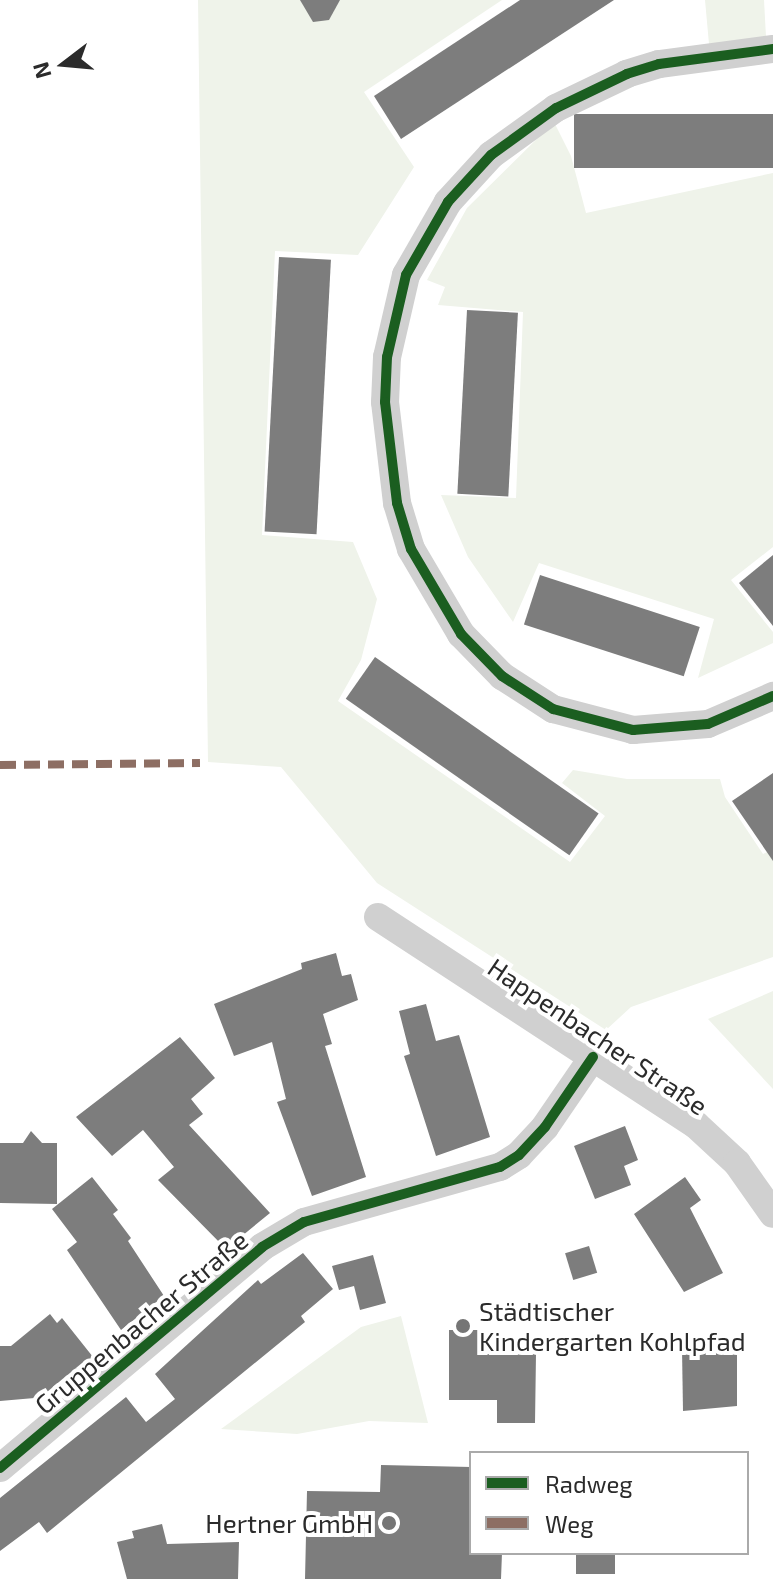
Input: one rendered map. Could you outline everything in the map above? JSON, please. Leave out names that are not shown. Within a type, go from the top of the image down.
[{"type":"street","points":[[773,49],[683,60],[627,74],[556,108],[491,155],[448,202],[406,275],[387,357],[385,402],[397,503],[411,549],[461,634],[502,676],[553,709],[633,730],[708,724],[773,696]]},
{"type":"street","name":"Happenbacher Straße","points":[[378,917],[696,1125],[737,1163],[773,1214]]},
{"type":"street","name":"Gruppenbacher Straße","points":[[0,1468],[262,1247],[304,1222],[500,1167],[519,1155],[545,1127],[593,1057]]},
{"type":"shaded area","points":[[198,0],[502,0],[364,92],[414,167],[358,255],[275,251],[262,535],[353,542],[377,599],[361,660],[338,701],[570,862],[605,816],[562,783],[573,770],[627,779],[720,779],[725,797],[763,854],[773,849],[773,957],[631,1007],[606,1030],[377,883],[281,767],[208,762]]},
{"type":"shaded area","points":[[705,0],[764,0],[766,37],[709,44]]},
{"type":"shaded area","points":[[554,122],[571,156],[586,213],[773,173],[773,547],[731,580],[773,632],[773,643],[698,678],[714,619],[539,563],[513,622],[468,557],[441,495],[516,498],[523,312],[438,305],[445,287],[427,280],[467,208]]},
{"type":"shaded area","points":[[773,991],[773,1089],[708,1019]]},
{"type":"shaded area","points":[[401,1316],[428,1423],[369,1421],[297,1434],[221,1429],[361,1327]]},
{"type":"building","points":[[300,0],[340,0],[329,20],[313,22]]},
{"type":"building","points":[[520,0],[614,0],[401,139],[374,96]]},
{"type":"building","points":[[574,114],[773,114],[773,168],[574,168]]},
{"type":"building","points":[[279,257],[331,260],[317,534],[265,532]]},
{"type":"building","points":[[467,310],[518,313],[508,496],[457,494]]},
{"type":"building","points":[[773,555],[773,626],[739,583]]},
{"type":"building","points":[[540,575],[700,627],[684,676],[524,624]]},
{"type":"building","points":[[375,657],[599,814],[569,855],[346,699]]},
{"type":"building","points":[[773,773],[773,861],[732,801]]},
{"type":"building","points":[[336,953],[342,976],[351,974],[358,1000],[323,1014],[332,1044],[325,1046],[366,1177],[312,1196],[277,1102],[286,1099],[272,1042],[234,1056],[214,1004],[302,969],[301,963]]},
{"type":"building","points":[[426,1004],[436,1041],[459,1035],[490,1137],[436,1156],[404,1056],[410,1054],[399,1011]]},
{"type":"building","points":[[180,1037],[215,1078],[191,1099],[203,1114],[189,1125],[270,1213],[226,1249],[158,1180],[174,1167],[143,1130],[112,1156],[76,1117]]},
{"type":"building","points":[[625,1126],[638,1160],[624,1166],[631,1185],[595,1199],[574,1146]]},
{"type":"building","points":[[31,1131],[42,1143],[57,1143],[57,1204],[0,1203],[0,1143],[23,1143]]},
{"type":"building","points":[[92,1177],[118,1210],[113,1214],[131,1238],[128,1241],[164,1296],[121,1330],[67,1250],[77,1242],[52,1209]]},
{"type":"building","points":[[685,1177],[701,1200],[690,1208],[723,1273],[684,1292],[634,1214]]},
{"type":"building","points":[[589,1246],[597,1273],[573,1280],[565,1253]]},
{"type":"building","points":[[303,1253],[333,1289],[301,1316],[305,1322],[47,1533],[39,1522],[0,1551],[0,1498],[126,1397],[146,1422],[175,1399],[155,1374],[258,1280],[261,1284]]},
{"type":"building","points":[[373,1255],[386,1303],[360,1310],[354,1286],[339,1290],[332,1266]]},
{"type":"building","points":[[50,1314],[57,1323],[62,1318],[93,1357],[46,1397],[0,1401],[0,1346],[11,1346]]},
{"type":"building","points":[[449,1330],[485,1330],[485,1354],[536,1354],[535,1423],[497,1423],[497,1400],[449,1400]]},
{"type":"building","points":[[737,1344],[737,1406],[683,1411],[682,1349]]},
{"type":"building","name":"Hertner GmbH","points":[[381,1465],[469,1467],[469,1555],[502,1555],[501,1579],[305,1579],[307,1491],[380,1492]]},
{"type":"building","points":[[162,1524],[167,1544],[239,1542],[238,1579],[127,1579],[117,1542],[134,1538],[132,1531]]},
{"type":"building","points":[[576,1555],[615,1555],[615,1574],[576,1574]]},
{"type":"marked path","points":[[0,765],[200,763]]},
{"type":"cycle path","points":[[773,49],[659,64],[627,74],[556,108],[491,155],[448,202],[406,275],[387,357],[385,402],[397,503],[411,549],[461,634],[502,676],[553,709],[633,730],[708,724],[773,696]]},
{"type":"cycle path","points":[[0,1468],[262,1247],[304,1222],[500,1167],[519,1155],[545,1127],[593,1057]]},
{"type":"place","name":"Städtischer Kindergarten Kohlpfad","points":[[463,1326]]},
{"type":"place","name":"Hertner GmbH","points":[[389,1523]]}]
